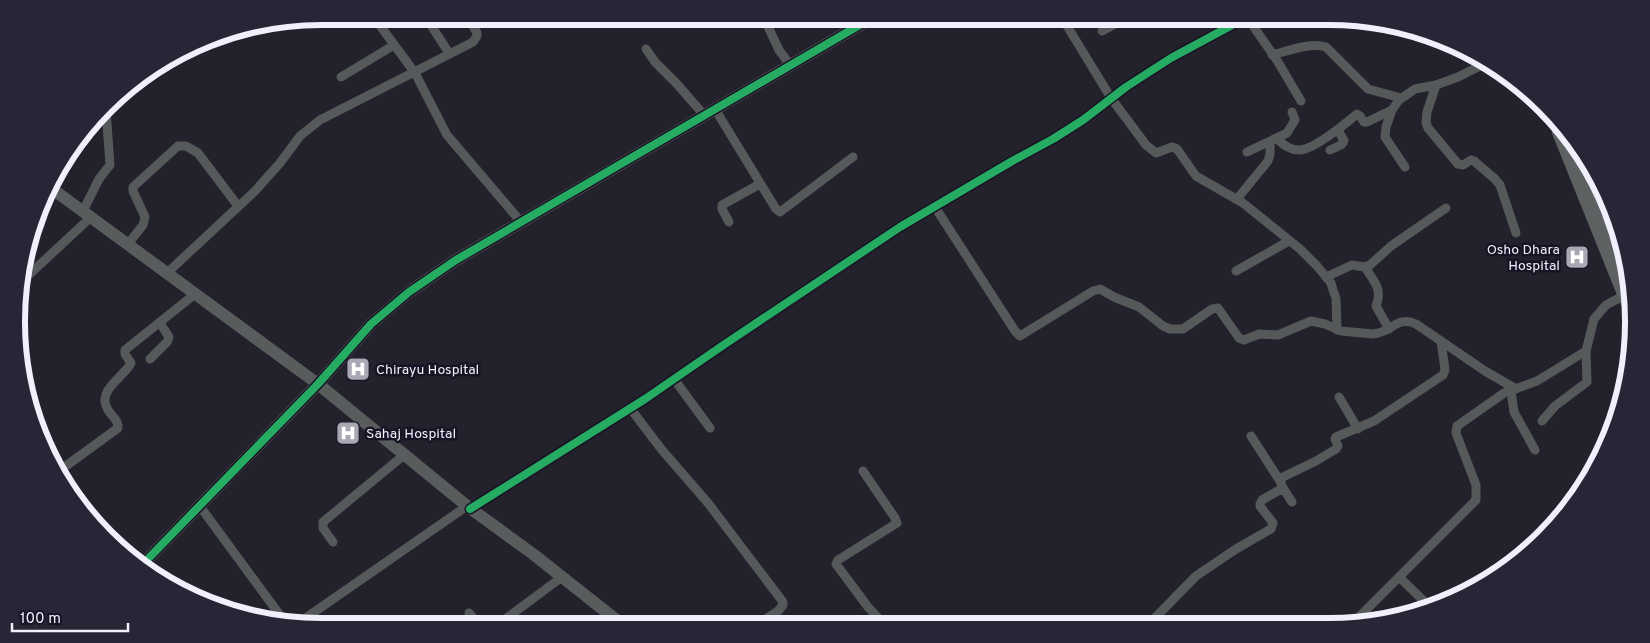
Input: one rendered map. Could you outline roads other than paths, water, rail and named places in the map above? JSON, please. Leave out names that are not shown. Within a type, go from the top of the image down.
[{"type":"highway","points":[[1565,143],[1608,232]]},
{"type":"highway","points":[[1598,199],[1619,267]]},
{"type":"street","points":[[379,25],[415,73],[447,135],[521,222]]},
{"type":"street","points":[[431,25],[449,53]]},
{"type":"street","points":[[168,274],[265,181],[300,136],[329,114],[415,73],[476,39],[477,33],[472,25]]},
{"type":"street","points":[[767,25],[779,50],[790,65]]},
{"type":"street","points":[[146,561],[318,384],[371,324],[409,292],[456,260],[859,25]]},
{"type":"street","points":[[1066,25],[1111,98],[1151,150],[1156,153],[1175,148],[1196,176],[1237,199],[1317,266],[1331,283],[1336,298],[1337,330]]},
{"type":"street","points":[[1102,31],[1113,25]]},
{"type":"street","points":[[307,617],[468,508],[630,408],[845,263],[935,207],[1061,134],[1140,77],[1226,25]]},
{"type":"street","points":[[1253,25],[1301,101]]},
{"type":"street","points":[[341,77],[394,45]]},
{"type":"street","points":[[1272,55],[1309,46],[1326,47],[1368,89],[1402,98]]},
{"type":"street","points":[[646,49],[655,62],[710,112],[776,209],[780,212],[853,157]]},
{"type":"street","points":[[1405,167],[1385,138],[1392,110],[1402,98],[1415,90],[1436,86],[1479,66]]},
{"type":"street","points":[[1436,86],[1426,117],[1428,128],[1458,164],[1463,165],[1470,160],[1474,161],[1497,181],[1502,189],[1516,233]]},
{"type":"street","points":[[1273,140],[1290,149],[1301,150],[1338,130],[1357,114],[1364,122],[1368,122],[1392,110]]},
{"type":"street","points":[[1247,152],[1287,133],[1295,120],[1292,112]]},
{"type":"street","points":[[30,273],[87,214],[99,179],[110,165],[107,118]]},
{"type":"street","points":[[1330,150],[1341,145],[1344,141],[1338,130]]},
{"type":"street","points":[[1237,199],[1268,162],[1273,140]]},
{"type":"street","points":[[128,244],[142,225],[145,217],[133,187],[178,146],[186,146],[198,153],[238,206]]},
{"type":"street","points":[[729,222],[722,209],[722,205],[760,184]]},
{"type":"street","points":[[55,191],[318,384],[468,508],[562,577],[614,618]]},
{"type":"street","points":[[935,207],[1020,336],[1093,291],[1100,289],[1118,299],[1134,304],[1163,326],[1170,329],[1182,329],[1214,308],[1220,310],[1242,340],[1259,334],[1278,335],[1311,321],[1325,324],[1337,330],[1379,334],[1404,320],[1410,321],[1514,390]]},
{"type":"street","points":[[1326,277],[1352,265],[1365,267],[1374,263],[1391,246],[1446,208]]},
{"type":"street","points":[[1236,271],[1289,241]]},
{"type":"street","points":[[1365,267],[1380,296],[1376,306],[1389,328]]},
{"type":"street","points":[[64,468],[118,428],[118,423],[105,404],[107,393],[112,384],[131,363],[125,354],[125,350],[195,294]]},
{"type":"street","points":[[1542,421],[1555,406],[1588,382],[1586,351],[1596,315],[1606,305],[1624,298]]},
{"type":"street","points":[[150,360],[167,342],[169,337],[160,323]]},
{"type":"street","points":[[1155,618],[1196,576],[1236,549],[1271,529],[1272,523],[1260,504],[1262,500],[1281,485],[1283,477],[1336,449],[1338,446],[1334,438],[1374,421],[1443,375],[1445,370],[1441,341]]},
{"type":"street","points":[[1360,616],[1476,500],[1476,485],[1456,433],[1456,426],[1500,396],[1537,381],[1586,351]]},
{"type":"street","points":[[674,379],[710,428]]},
{"type":"street","points":[[1514,390],[1514,412],[1535,450]]},
{"type":"street","points":[[1339,397],[1358,429]]},
{"type":"street","points":[[630,408],[662,450],[708,502],[782,602],[783,605],[778,611],[767,618]]},
{"type":"street","points":[[1251,436],[1292,502]]},
{"type":"street","points":[[333,542],[323,528],[323,522],[404,455]]},
{"type":"street","points":[[864,471],[897,523],[838,560],[836,564],[879,618]]},
{"type":"street","points":[[199,505],[278,614]]},
{"type":"street","points":[[507,618],[562,577]]},
{"type":"street","points":[[1399,577],[1425,602]]},
{"type":"street","points":[[469,613],[473,618]]},
{"type":"place","name":"Osho Dhara Hospital","points":[[1577,257]]},
{"type":"place","name":"Chirayu Hospital","points":[[358,369]]},
{"type":"place","name":"Sahaj Hospital","points":[[348,433]]}]
